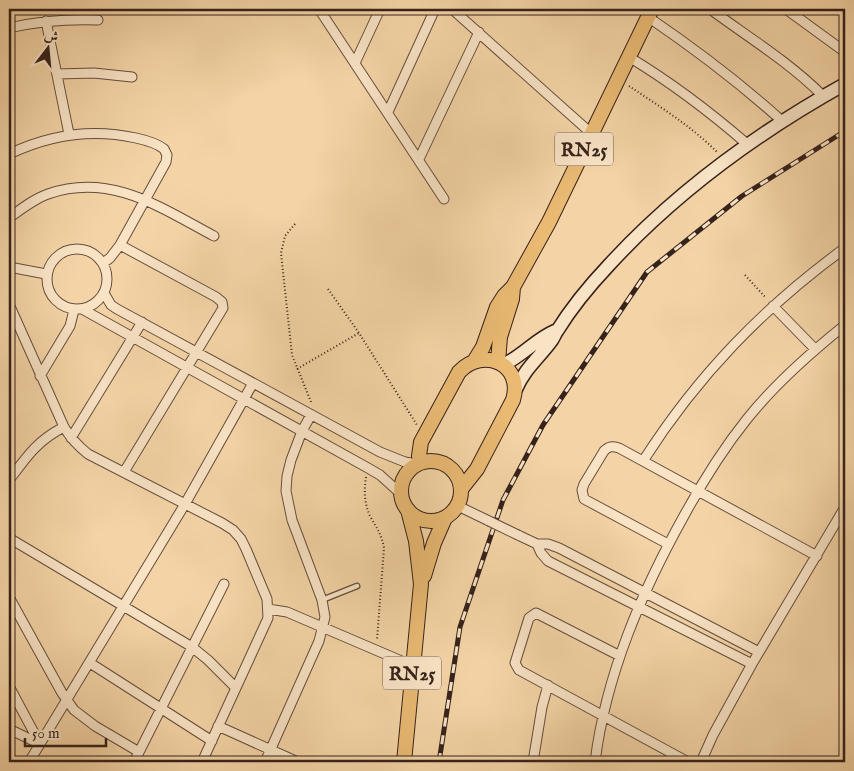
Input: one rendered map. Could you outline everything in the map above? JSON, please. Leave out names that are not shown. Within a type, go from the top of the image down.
[{"type":"main road","name":"RN25","points":[[418,463],[419,449],[424,436],[459,372],[475,360],[483,347],[497,307],[513,287],[549,222],[650,13]]},
{"type":"main road","points":[[458,506],[462,488],[477,469],[514,400],[516,389],[524,372],[552,340],[557,330],[592,285],[617,257],[675,200],[725,160],[782,121],[845,84]]},
{"type":"main road","name":"RN25","points":[[500,363],[500,337],[512,299],[513,287]]},
{"type":"main road","points":[[500,363],[522,355],[543,338],[557,330]]},
{"type":"main road","points":[[475,360],[487,359],[500,363],[511,372],[516,389]]},
{"type":"main road","points":[[401,494],[403,479],[409,470],[418,463],[437,461],[447,465],[459,477],[462,488]]},
{"type":"main road","name":"RN25","points":[[401,494],[408,510],[416,541],[421,584]]},
{"type":"main road","name":"RN25","points":[[404,762],[421,584],[434,543],[445,518],[452,514],[458,506]]},
{"type":"main road","points":[[408,510],[419,519],[425,521],[445,518]]},
{"type":"street","points":[[355,62],[380,9]]},
{"type":"street","points":[[388,112],[435,9]]},
{"type":"street","points":[[452,9],[592,134]]},
{"type":"street","points":[[710,9],[793,69],[823,96]]},
{"type":"street","points":[[786,9],[845,52]]},
{"type":"street","points":[[322,10],[444,199]]},
{"type":"street","points":[[650,13],[730,76],[782,121]]},
{"type":"street","points":[[9,28],[46,21],[98,20]]},
{"type":"street","points":[[46,21],[69,134]]},
{"type":"street","points":[[419,159],[479,32]]},
{"type":"street","points":[[629,58],[679,89],[714,115],[747,144]]},
{"type":"street","points":[[57,74],[94,73],[132,77]]},
{"type":"street","points":[[9,154],[39,141],[69,134],[91,133],[125,136],[162,147],[166,152],[167,158],[120,245],[110,258],[103,263]]},
{"type":"street","points":[[9,218],[28,204],[47,194],[66,189],[106,188],[126,192],[145,200],[214,236]]},
{"type":"street","points":[[120,245],[220,300],[222,305],[222,311],[124,472]]},
{"type":"street","points":[[643,461],[701,379],[747,330],[796,286],[845,248]]},
{"type":"street","points":[[71,249],[89,251],[103,263],[107,278],[104,293],[95,304],[78,309],[66,308],[53,298],[46,283],[46,274],[54,258],[62,252],[71,249]]},
{"type":"street","points":[[9,266],[46,274]]},
{"type":"street","points":[[104,293],[111,305],[380,452],[405,462],[418,463]]},
{"type":"street","points":[[9,304],[40,376],[71,438],[88,454],[228,527],[241,539],[264,591],[268,608],[265,626],[202,762]]},
{"type":"street","points":[[773,306],[815,349]]},
{"type":"street","points":[[78,309],[187,367],[368,468],[380,475],[401,494]]},
{"type":"street","points":[[40,376],[78,309]]},
{"type":"street","points":[[71,438],[142,322]]},
{"type":"street","points":[[595,762],[604,716],[620,656],[638,606],[668,544],[698,490],[722,452],[747,418],[815,349],[845,325]]},
{"type":"street","points":[[29,762],[68,701],[185,504],[253,383]]},
{"type":"street","points":[[265,762],[320,640],[325,617],[322,600],[292,520],[286,491],[291,460],[302,431],[312,415]]},
{"type":"street","points":[[10,479],[28,454],[42,440],[64,427]]},
{"type":"street","points":[[668,544],[584,499],[582,495],[584,484],[607,448],[614,446],[619,448],[817,556]]},
{"type":"street","points":[[458,506],[537,544],[554,546],[759,652]]},
{"type":"street","points":[[701,762],[713,735],[752,664],[845,507]]},
{"type":"street","points":[[9,538],[192,647],[236,688]]},
{"type":"street","points":[[537,544],[541,553],[548,560],[752,664]]},
{"type":"street","points":[[134,762],[224,584]]},
{"type":"street","points":[[9,597],[74,710],[84,719],[139,752]]},
{"type":"street","points":[[268,608],[287,612],[413,666]]},
{"type":"street","points":[[620,656],[540,614],[533,614],[529,618],[515,663],[519,670],[688,762]]},
{"type":"street","points":[[90,663],[212,741]]},
{"type":"street","points":[[9,686],[40,744]]},
{"type":"street","points":[[533,762],[542,707],[548,686]]},
{"type":"street","points":[[218,726],[298,762]]},
{"type":"street","points":[[9,729],[40,744]]},
{"type":"street","points":[[9,758],[16,762]]},
{"type":"lane","points":[[322,600],[357,586]]},
{"type":"path","points":[[619,79],[673,116],[707,142],[725,160]]},
{"type":"path","points":[[295,224],[285,236],[281,253],[290,344],[297,369],[308,394],[312,415]]},
{"type":"path","points":[[745,275],[773,306]]},
{"type":"path","points":[[328,289],[359,332],[424,436]]},
{"type":"path","points":[[297,369],[359,332]]},
{"type":"path","points":[[368,468],[364,490],[366,503],[370,516],[381,536],[384,548],[377,650]]},
{"type":"railway","points":[[439,762],[460,627],[503,500],[543,425],[647,272],[742,196],[845,131]]}]
